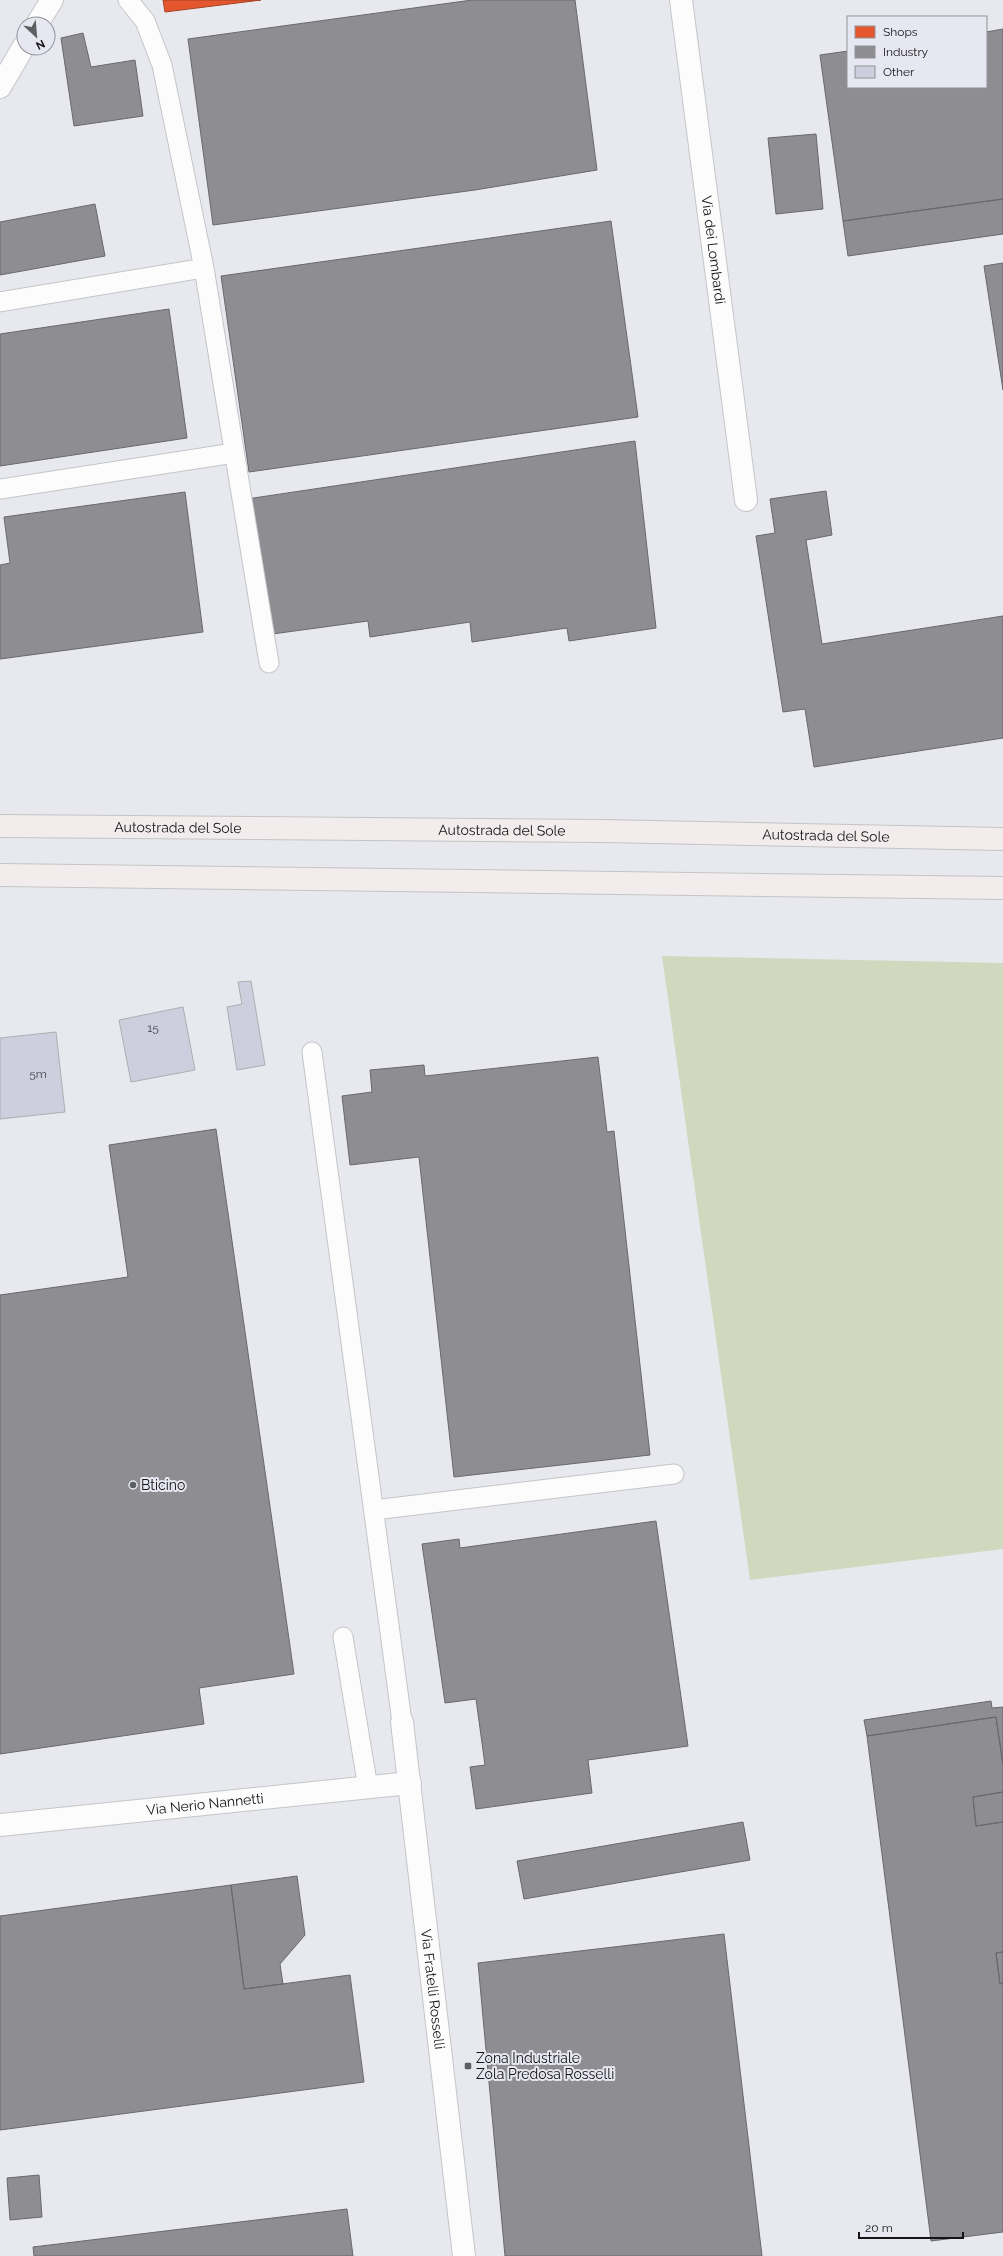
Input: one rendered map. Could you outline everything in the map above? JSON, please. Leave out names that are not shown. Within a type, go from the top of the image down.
[{"type":"highway","name":"Autostrada del Sole","points":[[0,826],[611,832],[1003,839]]},
{"type":"highway","points":[[0,875],[1003,888]]},
{"type":"street","points":[[42,16],[52,0]]},
{"type":"street","name":"Via dei Lombardi","points":[[681,0],[746,500]]},
{"type":"street","points":[[0,87],[18,56]]},
{"type":"street","name":"Via Fratelli Rosselli","points":[[402,1722],[464,2256]]},
{"type":"street","name":"Via Nerio Nannetti","points":[[0,1825],[410,1784]]},
{"type":"lane","points":[[128,0],[145,22],[162,65],[204,268],[269,663]]},
{"type":"lane","points":[[0,302],[204,268]]},
{"type":"lane","points":[[0,489],[234,453]]},
{"type":"lane","points":[[312,1052],[402,1722]]},
{"type":"lane","points":[[374,1510],[674,1474]]},
{"type":"lane","points":[[343,1637],[368,1788]]},
{"type":"green space","points":[[662,956],[1003,963],[1003,1549],[750,1580]]},
{"type":"building: Shops","points":[[163,0],[261,0],[165,12]]},
{"type":"building: Industry","points":[[472,0],[575,0],[597,170],[475,190],[213,225],[188,39]]},
{"type":"building: Industry","points":[[1003,29],[1003,199],[843,221],[820,55],[847,51],[847,88],[987,88],[987,32]]},
{"type":"building: Industry","points":[[83,33],[91,67],[135,60],[143,116],[74,126],[61,38]]},
{"type":"building: Industry","points":[[816,134],[823,209],[776,214],[768,138]]},
{"type":"building: Industry","points":[[1003,199],[1003,234],[848,256],[843,221]]},
{"type":"building: Industry","points":[[95,204],[105,256],[0,275],[0,222]]},
{"type":"building: Industry","points":[[611,221],[638,417],[249,472],[221,276]]},
{"type":"building: Industry","points":[[1003,263],[1003,390],[984,266]]},
{"type":"building: Industry","points":[[169,309],[187,438],[0,466],[0,334]]},
{"type":"building: Industry","points":[[635,441],[656,628],[569,641],[567,628],[472,642],[470,622],[370,637],[368,621],[265,635],[247,499]]},
{"type":"building: Industry","points":[[826,491],[832,535],[806,540],[822,644],[1003,616],[1003,738],[814,767],[805,709],[783,712],[756,536],[775,533],[770,499]]},
{"type":"building: Industry","points":[[185,492],[203,632],[0,659],[0,565],[10,563],[4,517]]},
{"type":"building: Industry","points":[[598,1057],[607,1132],[614,1131],[650,1455],[454,1477],[419,1157],[350,1165],[342,1096],[372,1092],[370,1070],[424,1065],[425,1076]]},
{"type":"building: Industry","name":"Bticino","points":[[216,1129],[294,1674],[199,1688],[204,1724],[0,1754],[0,1295],[128,1277],[109,1145]]},
{"type":"building: Industry","points":[[656,1521],[688,1746],[588,1760],[592,1793],[476,1809],[470,1767],[485,1765],[476,1699],[445,1703],[422,1544],[459,1539],[460,1548]]},
{"type":"building: Industry","points":[[991,1701],[992,1708],[1003,1707],[1003,1765],[996,1717],[867,1736],[864,1720]]},
{"type":"building: Industry","points":[[996,1717],[1003,1765],[1003,1792],[973,1797],[976,1826],[1003,1822],[1003,1952],[996,1953],[1000,1984],[1003,1983],[1003,2232],[931,2241],[867,1736]]},
{"type":"building: Industry","points":[[1003,1792],[1003,1822],[976,1826],[973,1797]]},
{"type":"building: Industry","points":[[743,1822],[750,1860],[524,1899],[517,1861]]},
{"type":"building: Industry","points":[[297,1876],[305,1935],[280,1964],[283,1984],[244,1989],[231,1885]]},
{"type":"building: Industry","points":[[231,1885],[244,1989],[350,1975],[364,2082],[0,2130],[0,1916]]},
{"type":"building: Industry","points":[[724,1934],[762,2256],[505,2256],[478,1963]]},
{"type":"building: Industry","points":[[1003,1952],[1003,1983],[1000,1984],[996,1953]]},
{"type":"building: Industry","points":[[39,2175],[42,2217],[10,2220],[7,2178]]},
{"type":"building: Industry","points":[[347,2209],[353,2256],[34,2256],[33,2247]]},
{"type":"building: Other","points":[[251,981],[265,1065],[237,1070],[227,1007],[242,1004],[238,982]]},
{"type":"building: Other","points":[[183,1007],[195,1070],[131,1082],[119,1020]]},
{"type":"building: Other","points":[[56,1032],[65,1112],[0,1119],[0,1038]]},
{"type":"place","name":"Bticino","points":[[133,1485]]},
{"type":"place","name":"Zona Industriale Zola Predosa Rosselli","points":[[468,2066]]}]
